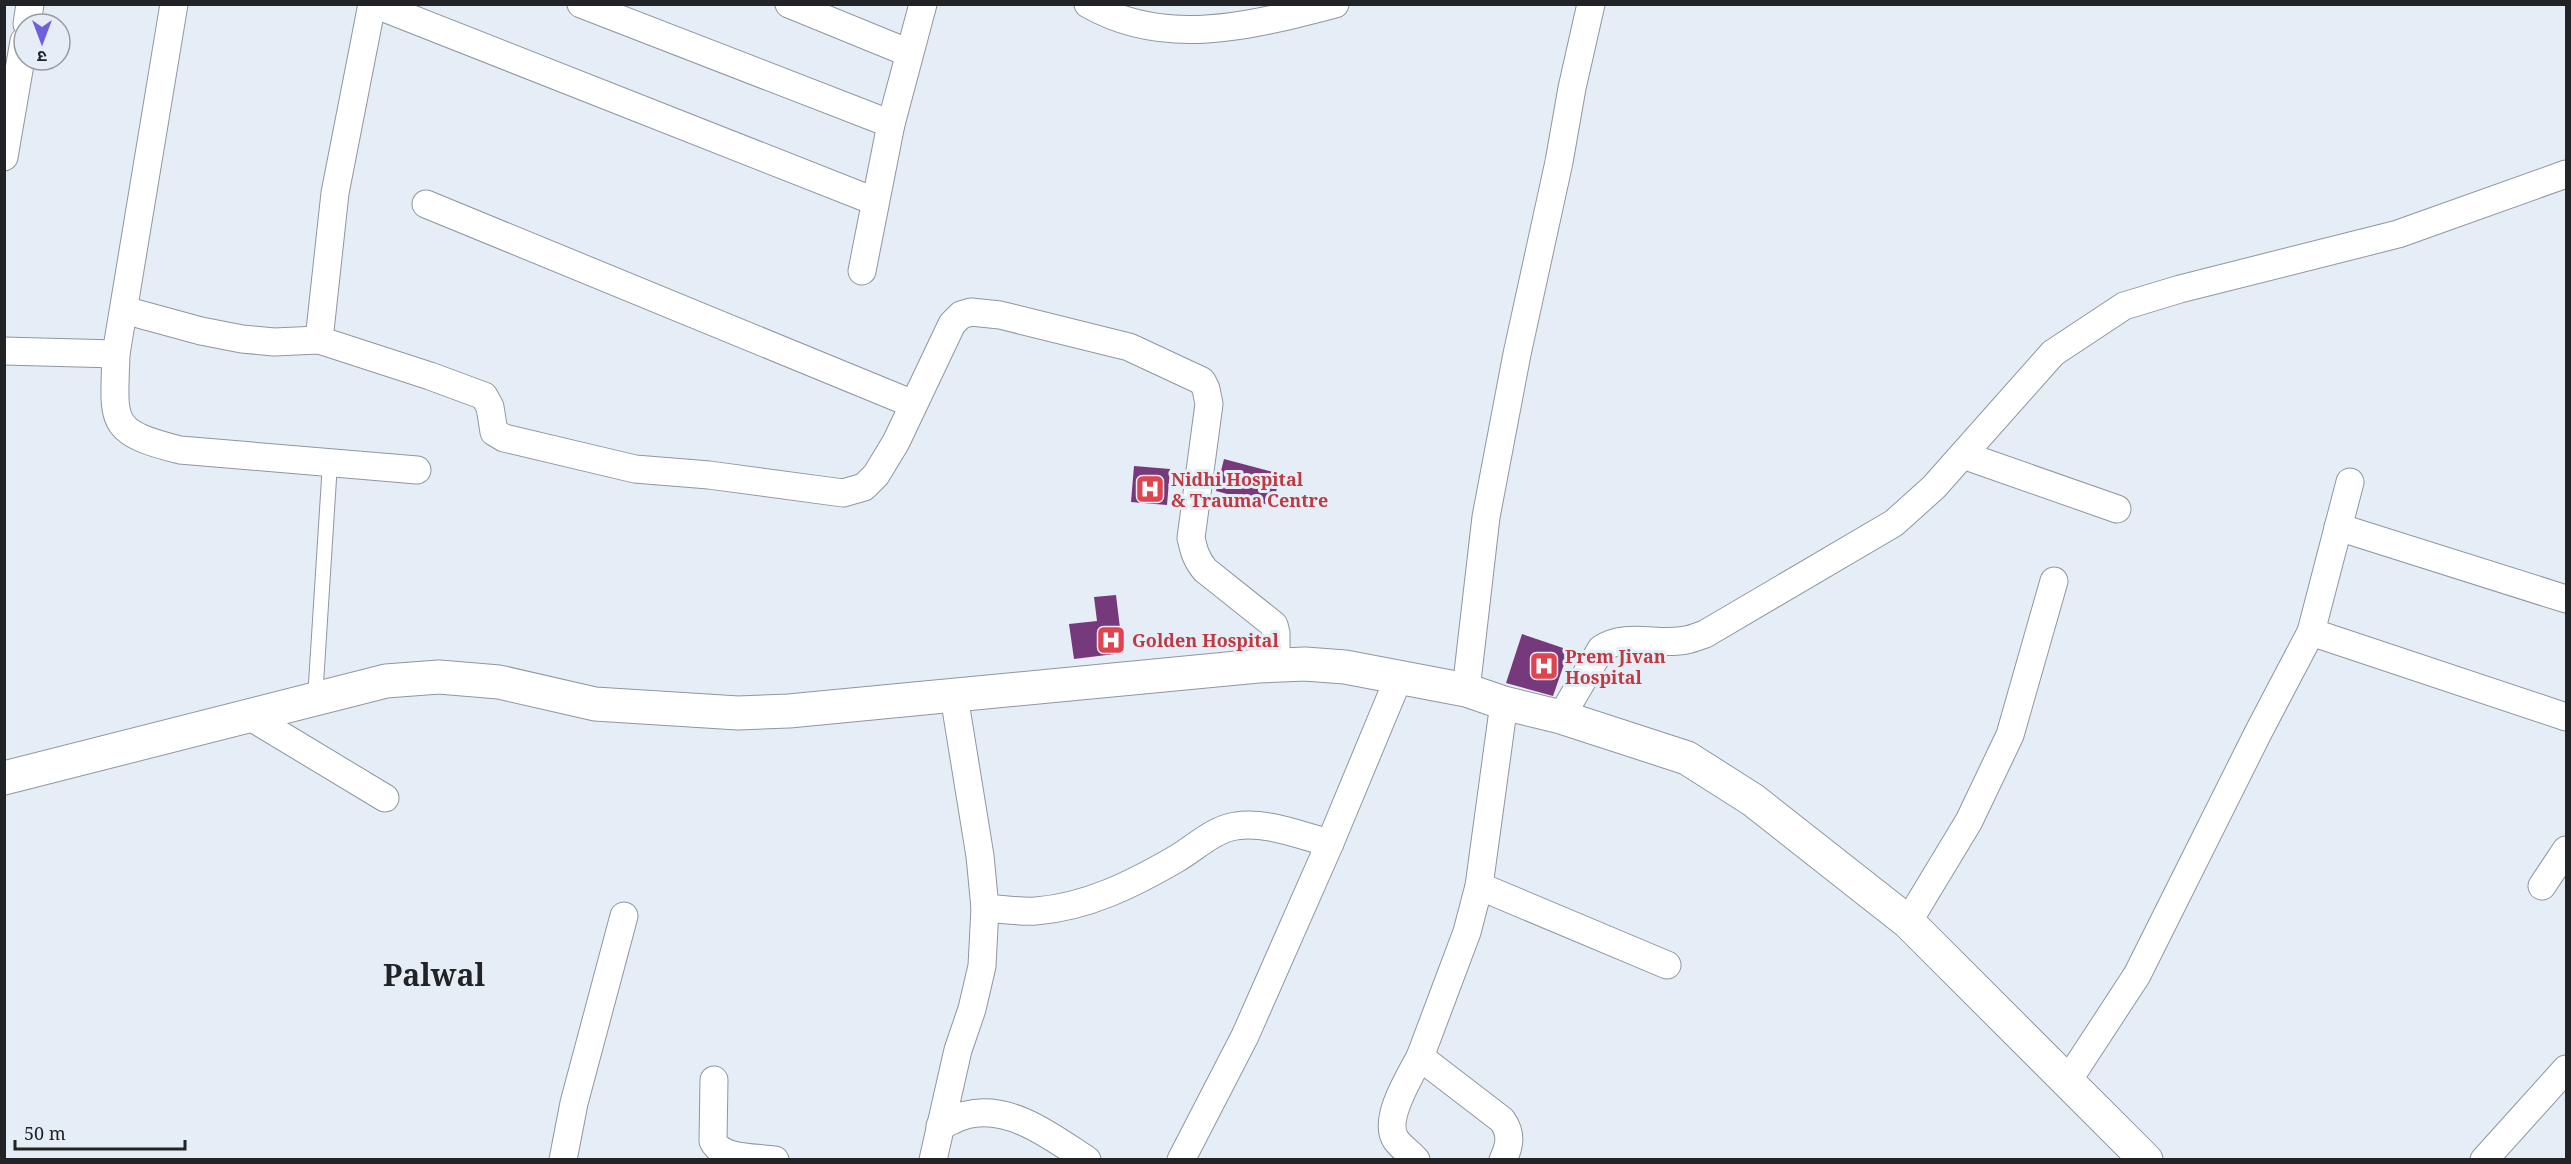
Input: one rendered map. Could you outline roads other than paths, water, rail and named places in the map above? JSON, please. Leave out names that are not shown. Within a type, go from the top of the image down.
[{"type":"main road","points":[[4,778],[386,681],[439,677],[499,682],[595,704],[738,712],[789,711],[1276,665],[1305,664],[1345,667],[1399,676],[1466,690],[1504,703],[1561,717],[1687,758],[1753,800],[1908,922],[2146,1160]]},
{"type":"street","points":[[174,4],[117,354],[114,405],[120,424],[130,433],[155,444],[180,450],[417,470]]},
{"type":"street","points":[[319,340],[335,193],[373,4],[874,201]]},
{"type":"street","points":[[581,4],[891,124]]},
{"type":"street","points":[[789,4],[909,53]]},
{"type":"street","points":[[862,271],[891,124],[923,4]]},
{"type":"street","points":[[1088,4],[1118,19],[1140,25],[1186,31],[1252,25],[1335,4]]},
{"type":"street","points":[[1466,690],[1485,517],[1591,4]]},
{"type":"street","points":[[4,157],[19,72]]},
{"type":"street","points":[[1561,717],[1601,649],[1609,644],[1634,640],[1685,640],[1705,634],[1894,524],[1934,488],[2053,353],[2124,306],[2180,289],[2398,234],[2566,174]]},
{"type":"street","points":[[426,204],[913,404]]},
{"type":"street","points":[[124,310],[201,332],[242,339],[274,342],[319,340],[430,376],[484,396],[490,407],[494,432],[504,438],[635,470],[709,475],[831,492],[854,491],[864,487],[876,475],[896,442],[952,324],[961,315],[971,312],[1000,315],[1129,347],[1188,373],[1202,381],[1206,389],[1209,404],[1191,538],[1196,560],[1205,570],[1274,625],[1276,665]]},
{"type":"street","points":[[4,351],[117,354]]},
{"type":"street","points":[[1963,455],[2117,509]]},
{"type":"street","points":[[2067,1082],[2137,975],[2259,730],[2311,632],[2350,482]]},
{"type":"street","points":[[2338,527],[2566,599]]},
{"type":"street","points":[[1908,922],[1969,821],[2010,735],[2054,581]]},
{"type":"street","points":[[2311,632],[2566,717]]},
{"type":"street","points":[[1181,1160],[1245,1036],[1330,843],[1399,676]]},
{"type":"street","points":[[933,1160],[958,1050],[972,1009],[982,966],[985,908],[980,856],[954,696]]},
{"type":"street","points":[[1416,1160],[1395,1139],[1391,1129],[1395,1109],[1420,1057],[1467,932],[1479,886],[1504,703]]},
{"type":"street","points":[[249,716],[384,798]]},
{"type":"street","points":[[985,908],[1033,911],[1054,909],[1112,892],[1137,881],[1232,826],[1248,824],[1330,843]]},
{"type":"street","points":[[2542,886],[2566,850]]},
{"type":"street","points":[[1479,886],[1667,965]]},
{"type":"street","points":[[563,1160],[574,1103],[624,916]]},
{"type":"street","points":[[1420,1057],[1503,1120],[1510,1139],[1503,1160]]},
{"type":"street","points":[[2484,1160],[2566,1069]]},
{"type":"street","points":[[714,1080],[713,1141],[716,1147],[729,1154],[775,1160]]},
{"type":"street","points":[[939,1126],[966,1115],[993,1114],[1017,1119],[1087,1160]]},
{"type":"lane","points":[[315,699],[330,463]]},
{"type":"place","name":"Nidhi Hospital & Trauma Centre","points":[[1150,489]]},
{"type":"place","name":"Golden Hospital","points":[[1111,640]]},
{"type":"place","name":"Prem Jivan Hospital","points":[[1544,666]]},
{"type":"district","name":"Palwal","points":[[434,974]]}]
